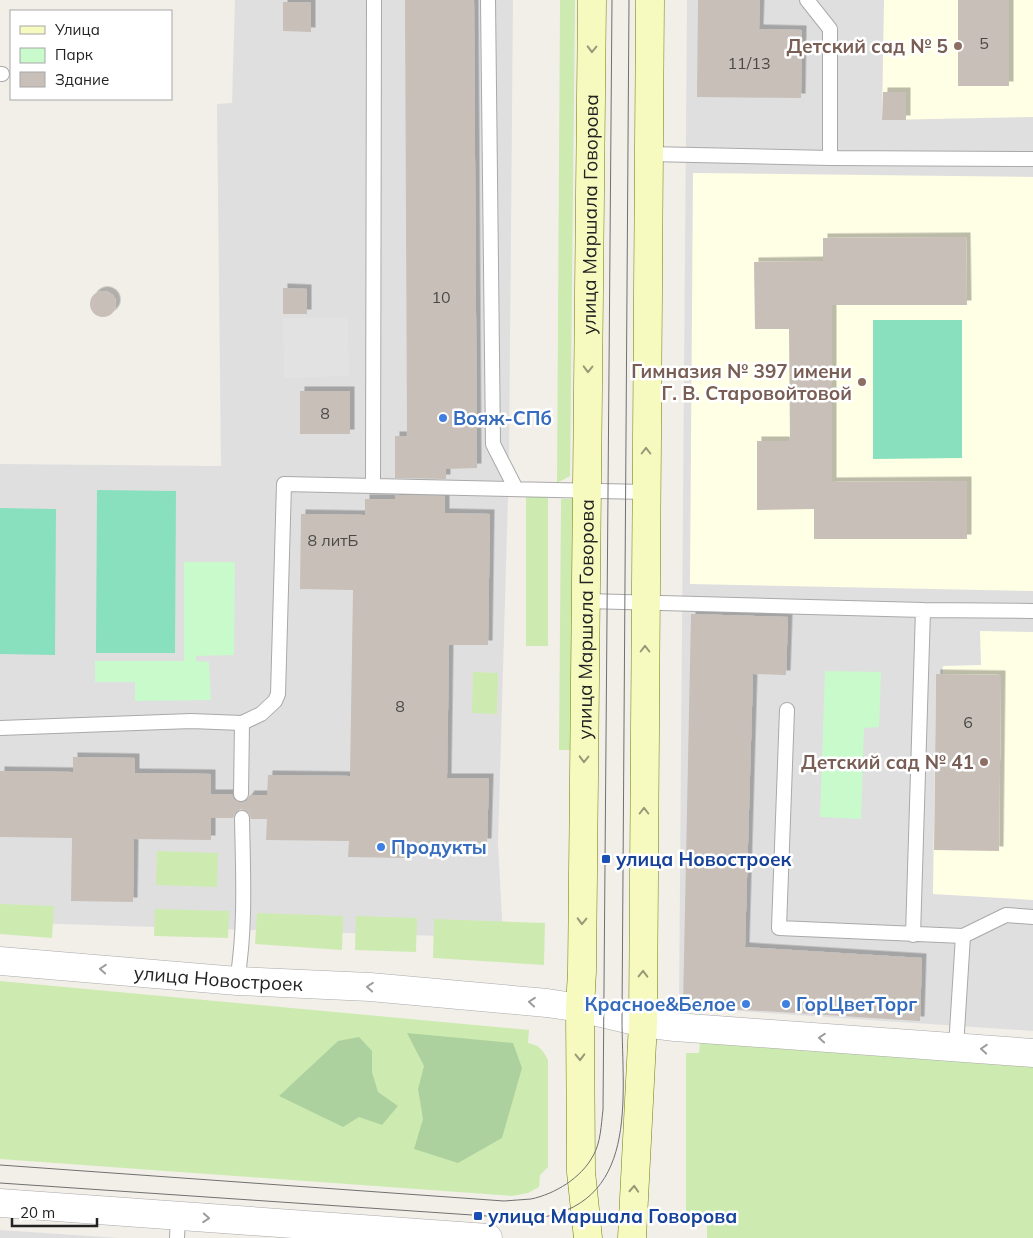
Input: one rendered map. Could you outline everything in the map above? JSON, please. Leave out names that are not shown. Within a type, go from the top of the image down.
[{"type":"main road","name":"улица Маршала Говорова","points":[[588,1238],[581,1172],[580,1008],[582,971],[592,0]]},
{"type":"main road","points":[[632,1238],[643,1023],[650,0]]},
{"type":"street","name":"улица Новостроек","points":[[0,961],[237,980],[370,987],[547,1003],[580,1008],[643,1023],[685,1028],[1033,1053]]},
{"type":"street","points":[[0,1203],[177,1227],[488,1238]]},
{"type":"lane","points":[[373,485],[374,0]]},
{"type":"lane","points":[[488,0],[493,444],[516,489]]},
{"type":"lane","points":[[807,0],[830,29],[830,158]]},
{"type":"lane","points":[[649,154],[830,158],[1033,159]]},
{"type":"lane","points":[[0,728],[191,721],[242,723],[261,714],[275,701],[278,694],[284,484],[646,492]]},
{"type":"lane","points":[[586,601],[1033,611]]},
{"type":"lane","points":[[913,935],[923,610]]},
{"type":"lane","points":[[787,710],[779,928],[963,936],[1006,915],[1033,917]]},
{"type":"lane","points":[[241,794],[242,723]]},
{"type":"lane","points":[[237,980],[241,956],[243,898],[242,818]]},
{"type":"lane","points":[[956,1047],[963,936]]},
{"type":"shaded area","points":[[235,0],[513,0],[509,462],[498,844],[503,938],[0,922],[0,464],[221,466],[217,104],[232,103]]},
{"type":"shaded area","points":[[687,0],[1033,0],[1033,1031],[679,1007]]},
{"type":"shaded area","name":"Детский сад № 5","points":[[884,0],[1033,0],[1033,117],[882,120]]},
{"type":"shaded area","name":"Гимназия № 397 имени Г. В. Старовойтовой","points":[[693,173],[1033,177],[1033,591],[690,584]]},
{"type":"shaded area","points":[[348,317],[349,376],[284,378],[283,318]]},
{"type":"shaded area","name":"Детский сад № 41","points":[[980,631],[1033,632],[1033,900],[933,894],[936,674],[942,674],[943,666],[981,665]]},
{"type":"shaded area","points":[[0,1230],[119,1238],[0,1238]]},
{"type":"green space","points":[[560,0],[575,0],[570,476],[557,483]]},
{"type":"green space","points":[[873,320],[962,320],[962,458],[873,459]]},
{"type":"green space","points":[[97,490],[176,491],[175,653],[96,653]]},
{"type":"green space","points":[[526,496],[548,497],[548,646],[526,646]]},
{"type":"green space","points":[[561,499],[575,499],[573,750],[559,750]]},
{"type":"green space","points":[[0,508],[56,509],[55,655],[0,654]]},
{"type":"green space","points":[[184,562],[235,562],[234,655],[196,656],[196,661],[209,662],[211,700],[135,701],[135,682],[95,682],[95,661],[184,661]]},
{"type":"green space","points":[[825,671],[881,672],[879,727],[864,728],[861,819],[820,817]]},
{"type":"green space","points":[[473,672],[498,673],[497,714],[472,713]]},
{"type":"green space","points":[[157,851],[218,853],[217,887],[156,885]]},
{"type":"green space","points":[[0,904],[54,906],[52,938],[0,934]]},
{"type":"green space","points":[[155,909],[229,911],[228,938],[154,936]]},
{"type":"green space","points":[[257,913],[343,916],[342,950],[255,944]]},
{"type":"green space","points":[[356,916],[417,918],[416,952],[355,950]]},
{"type":"green space","points":[[434,919],[545,923],[544,965],[433,958]]},
{"type":"green space","points":[[0,981],[529,1030],[528,1043],[540,1048],[548,1060],[548,1167],[540,1175],[539,1187],[528,1193],[512,1196],[0,1159]]},
{"type":"green space","points":[[407,1033],[513,1043],[522,1068],[502,1138],[458,1163],[414,1149],[423,1119],[418,1089],[424,1066]]},
{"type":"green space","points":[[359,1037],[372,1051],[372,1072],[378,1092],[398,1106],[382,1125],[359,1117],[343,1127],[279,1096],[338,1041]]},
{"type":"green space","points":[[700,1041],[1033,1066],[1033,1238],[707,1238],[707,1220],[686,1220],[686,1053],[699,1053]]},
{"type":"building","points":[[405,0],[474,0],[477,468],[446,469],[446,479],[395,478],[395,436],[407,436]]},
{"type":"building","points":[[698,0],[760,0],[759,29],[802,30],[801,98],[697,97]]},
{"type":"building","points":[[958,0],[1009,0],[1009,86],[958,86]]},
{"type":"building","points":[[283,2],[311,2],[311,32],[283,31]]},
{"type":"building","points":[[883,92],[906,92],[906,120],[882,120]]},
{"type":"building","points":[[966,237],[967,305],[832,305],[832,482],[967,481],[967,539],[814,539],[814,509],[757,510],[757,441],[790,441],[789,329],[755,329],[754,262],[823,261],[823,238]]},
{"type":"building","points":[[283,288],[307,289],[307,314],[283,314]]},
{"type":"building","points":[[103,291],[112,295],[116,304],[112,313],[103,317],[94,313],[90,304],[94,295]]},
{"type":"building","points":[[300,391],[350,391],[350,434],[300,434]]},
{"type":"building","points":[[395,495],[445,496],[445,513],[490,514],[488,645],[449,645],[447,778],[489,778],[487,843],[411,843],[411,858],[348,857],[349,841],[266,840],[267,819],[251,819],[249,813],[241,809],[235,813],[233,818],[211,818],[211,840],[134,839],[133,902],[71,901],[72,838],[0,837],[0,771],[73,772],[73,757],[135,758],[135,773],[211,774],[211,794],[232,794],[234,799],[240,803],[246,801],[250,795],[267,795],[268,775],[350,776],[353,590],[300,589],[301,514],[365,515],[365,499],[395,499]]},
{"type":"building","points":[[691,614],[788,617],[786,675],[753,674],[745,947],[922,958],[920,1021],[683,1006]]},
{"type":"building","points":[[936,674],[1001,675],[999,851],[934,850]]},
{"type":"tram line","points":[[0,1165],[504,1201],[531,1199],[558,1189],[582,1171],[596,1151],[603,1110],[612,0]]},
{"type":"tram line","points":[[0,1183],[531,1219],[566,1210],[592,1194],[608,1171],[618,1144],[622,1114],[623,1082],[629,0]]},
{"type":"place","name":"Детский сад № 5","points":[[958,46]]},
{"type":"place","name":"Гимназия № 397 имени Г. В. Старовойтовой","points":[[862,382]]},
{"type":"place","name":"Вояж-СПб","points":[[443,418]]},
{"type":"place","name":"Детский сад № 41","points":[[984,762]]},
{"type":"place","name":"Продукты","points":[[381,847]]},
{"type":"place","name":"улица Новостроек","points":[[606,859]]},
{"type":"place","name":"Красное&Белое","points":[[746,1004]]},
{"type":"place","name":"ГорЦветТорг","points":[[786,1004]]},
{"type":"place","name":"улица Маршала Говорова","points":[[478,1216]]}]
